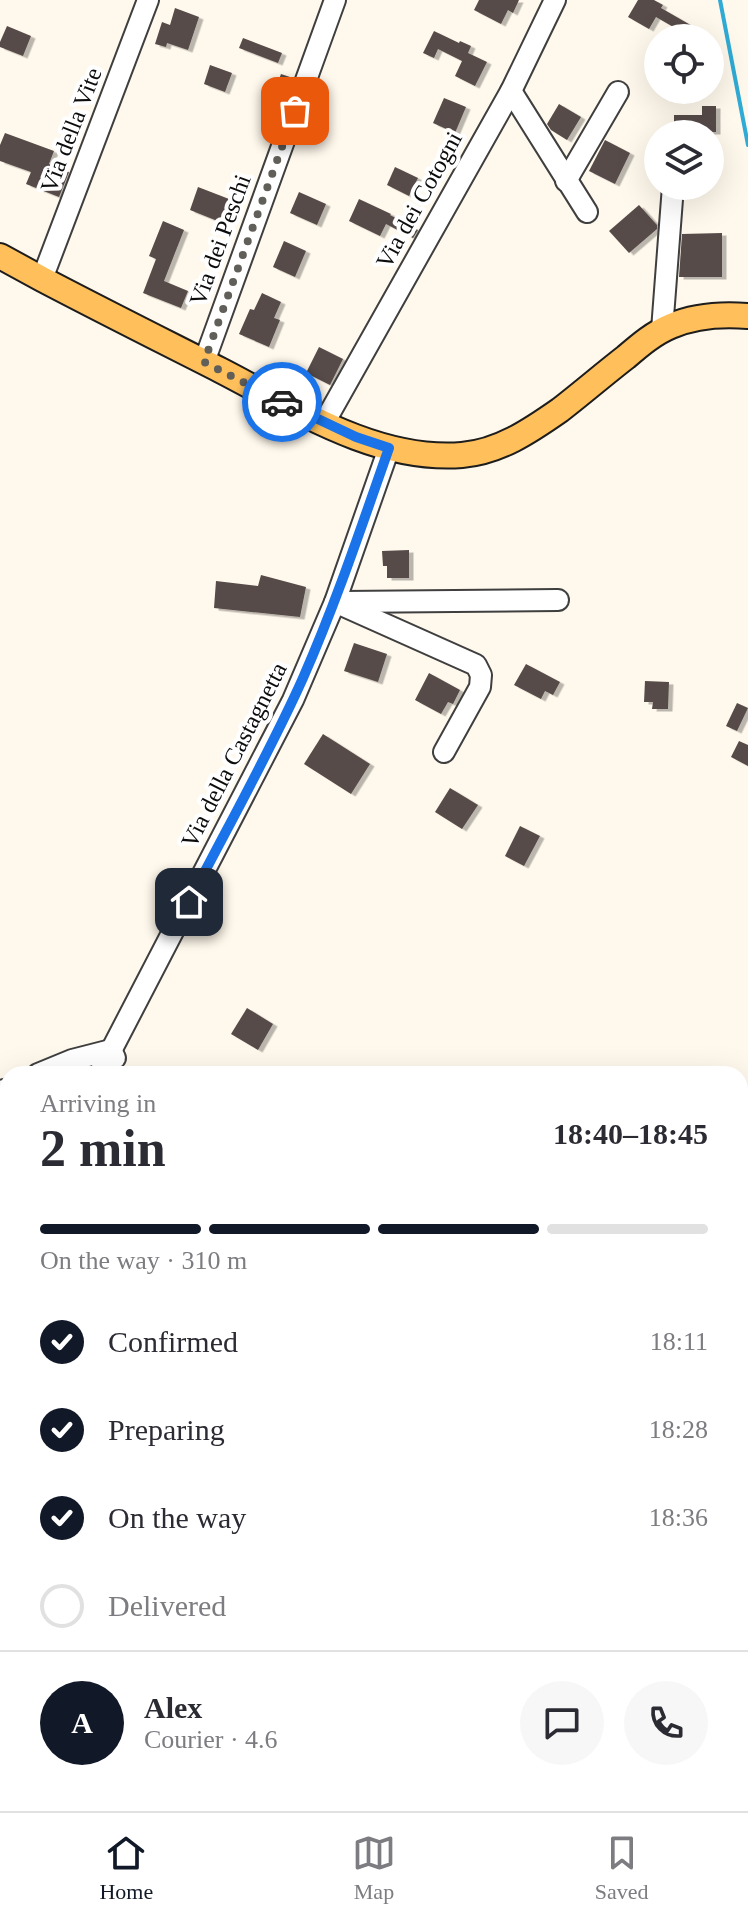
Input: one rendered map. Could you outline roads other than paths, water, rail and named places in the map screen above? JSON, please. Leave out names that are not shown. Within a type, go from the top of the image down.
[{"type":"main road","points":[[0,256],[324,423],[389,448],[435,455],[484,451],[508,443],[563,408],[662,330],[688,320],[726,315],[748,316]]},
{"type":"street","name":"Via della Vite","points":[[42,279],[148,0]]},
{"type":"street","name":"Via dei Peschi","points":[[204,362],[335,0]]},
{"type":"street","name":"Via dei Cotogni","points":[[324,423],[511,91],[555,0]]},
{"type":"street","points":[[511,91],[587,212]]},
{"type":"street","points":[[566,181],[618,92]]},
{"type":"street","points":[[662,330],[672,200]]},
{"type":"street","name":"Via della Castagnetta","points":[[103,1066],[280,726],[335,602],[389,448]]},
{"type":"street","points":[[335,602],[558,600]]},
{"type":"street","points":[[335,602],[476,665],[481,675],[480,687],[444,752]]},
{"type":"street","points":[[57,1066],[111,1050],[115,1066]]},
{"type":"waterway","points":[[720,0],[748,145]]}]
